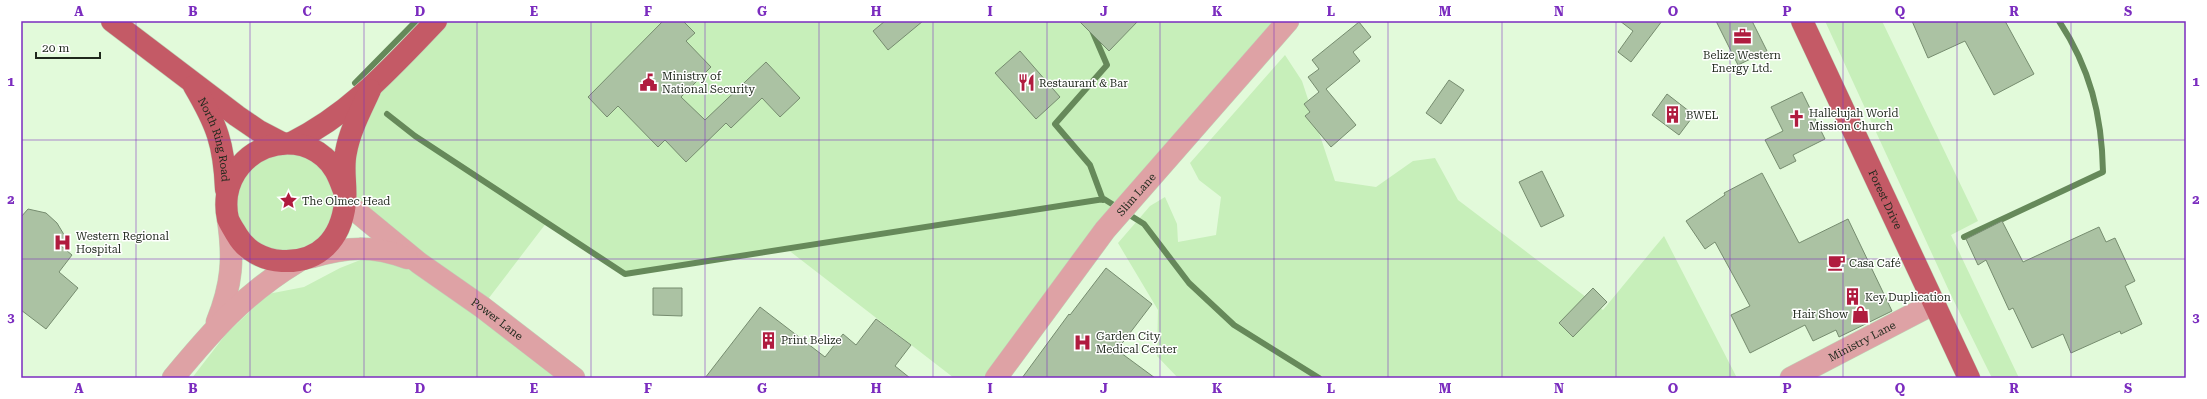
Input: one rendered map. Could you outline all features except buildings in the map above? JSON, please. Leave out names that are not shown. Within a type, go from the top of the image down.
[{"type":"main road","name":"North Ring Road","points":[[112,21],[189,78],[237,116],[259,131],[286,143]]},
{"type":"main road","points":[[370,90],[350,134],[346,153],[345,196],[339,229],[328,245],[304,259],[273,261],[255,254],[241,241],[227,211],[229,186],[237,168],[251,154],[267,146],[286,143],[329,120],[370,90],[436,21]]},
{"type":"main road","name":"Forest Drive","points":[[1802,21],[1933,304],[1969,378]]},
{"type":"main road","name":"North Ring Road","points":[[189,78],[207,109],[220,139],[223,152],[227,211]]},
{"type":"main road","points":[[286,143],[307,147],[324,157],[337,172],[345,196]]},
{"type":"street","name":"Slim Lane","points":[[996,378],[1113,222],[1288,21]]},
{"type":"street","name":"Power Lane","points":[[345,196],[419,263],[482,307],[574,378]]},
{"type":"street","points":[[172,378],[215,327],[226,301],[232,274],[232,246],[227,211]]},
{"type":"street","name":"Power Lane","points":[[215,327],[254,291],[304,259],[337,250],[359,248],[385,250],[419,263]]},
{"type":"street","name":"Ministry Lane","points":[[1791,378],[1933,304]]},
{"type":"green space","points":[[436,21],[1288,21],[996,378],[954,378],[787,249],[625,274],[547,222],[482,307],[571,378],[192,378],[226,334],[268,294],[304,287],[340,268],[373,255],[390,257],[346,202],[339,229],[297,262],[241,241],[229,186],[282,143],[337,172],[358,117]]},
{"type":"green space","points":[[1825,21],[1882,21],[1978,221],[1951,235],[2019,378],[1992,378],[1950,293]]},
{"type":"green space","points":[[1285,55],[1302,81],[1335,181],[1376,187],[1413,161],[1435,158],[1458,200],[1603,310],[1664,236],[1737,378],[1178,378],[1157,356],[1158,310],[1118,243],[1150,206],[1165,197],[1177,224],[1178,242],[1216,235],[1221,197],[1199,180],[1190,163]]},
{"type":"waterway","points":[[355,83],[416,21]]},
{"type":"waterway","points":[[1088,21],[1107,65],[1055,124],[1090,165],[1103,200]]},
{"type":"waterway","points":[[1964,237],[2103,172],[2100,131],[2092,93],[2079,56],[2059,21]]},
{"type":"waterway","points":[[387,114],[415,136],[625,274],[1104,199],[1144,224],[1189,283],[1234,325],[1319,378]]},
{"type":"place","name":"Belize Western Energy Ltd.","points":[[1742,37]]},
{"type":"place","name":"Ministry of National Security","points":[[649,82]]},
{"type":"place","name":"Restaurant & Bar","points":[[1026,83]]},
{"type":"place","name":"BWEL","points":[[1673,115]]},
{"type":"place","name":"Hallelujah World Mission Church","points":[[1796,119]]},
{"type":"place","name":"The Olmec Head","points":[[289,201]]},
{"type":"place","name":"Western Regional Hospital","points":[[63,242]]},
{"type":"place","name":"Casa Café","points":[[1836,263]]},
{"type":"place","name":"Key Duplication","points":[[1852,297]]},
{"type":"place","name":"Hair Show","points":[[1861,314]]},
{"type":"place","name":"Print Belize","points":[[768,340]]},
{"type":"place","name":"Garden City Medical Center","points":[[1083,342]]}]
